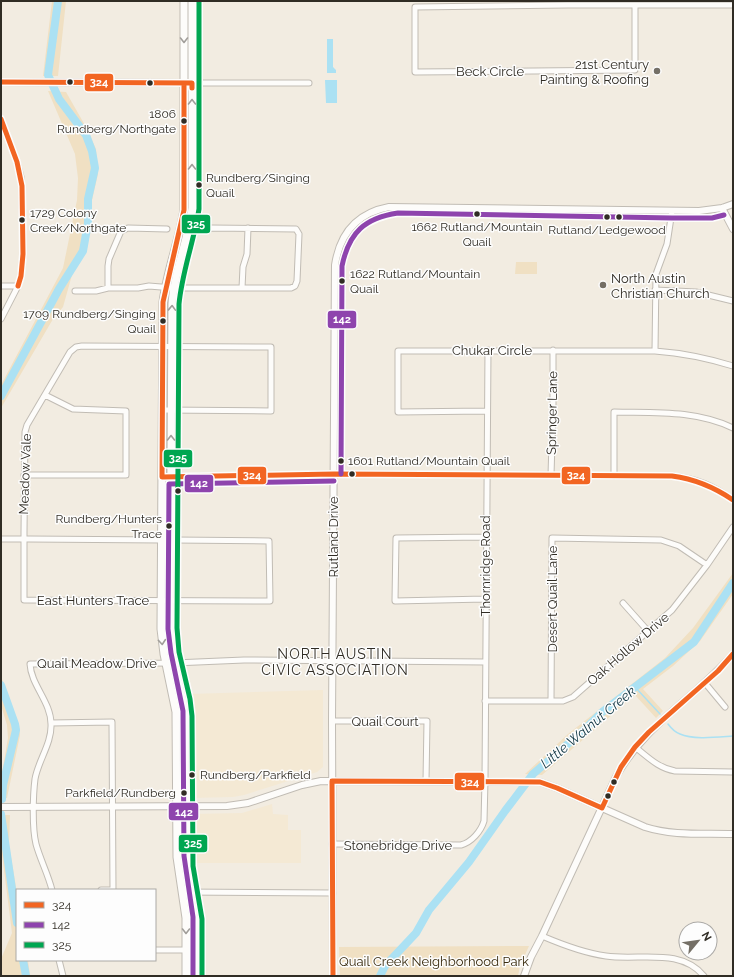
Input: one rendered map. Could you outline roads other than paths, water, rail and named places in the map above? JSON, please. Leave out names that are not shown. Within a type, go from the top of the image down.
[{"type":"main road","points":[[184,1],[184,196],[181,230],[165,287],[163,302],[162,644],[175,704],[177,725],[177,857],[186,918],[186,976]]},
{"type":"main road","points":[[192,1],[192,196],[190,223],[173,288],[171,346],[170,628],[174,663],[183,702],[186,724],[186,867],[195,920],[195,976]]},
{"type":"main road","points":[[184,196],[192,196]]},
{"type":"main road","points":[[177,725],[186,724]]},
{"type":"street","points":[[568,3],[733,5]]},
{"type":"street","name":"Beck Circle","points":[[568,3],[415,7],[415,72],[635,70],[635,5]]},
{"type":"street","points":[[1,82],[309,83]]},
{"type":"street","points":[[1,119],[17,162],[22,186],[23,254],[21,276],[18,286],[1,318]]},
{"type":"street","name":"Rutland Drive","points":[[333,976],[332,660],[335,265],[336,255],[343,238],[351,227],[361,218],[381,208],[398,206],[711,211],[733,204]]},
{"type":"street","points":[[722,208],[733,228]]},
{"type":"street","points":[[655,351],[656,274],[667,244],[672,211]]},
{"type":"street","points":[[108,288],[109,259],[121,231],[128,228],[167,229]]},
{"type":"street","points":[[242,288],[243,268],[247,251],[248,228]]},
{"type":"street","points":[[75,291],[96,291],[108,288],[138,288],[149,286],[173,288],[291,288],[295,286],[297,281],[298,230],[292,228],[204,229]]},
{"type":"street","points":[[1,286],[18,286]]},
{"type":"street","points":[[655,290],[696,292],[733,301]]},
{"type":"street","name":"Meadow Vale","points":[[24,539],[25,432],[69,353],[78,347],[271,346],[271,411],[171,410]]},
{"type":"street","name":"Thornridge Road","points":[[485,781],[486,411],[488,350]]},
{"type":"street","name":"Springer Lane","points":[[551,475],[553,350]]},
{"type":"street","name":"Chukar Circle","points":[[486,411],[398,412],[398,351],[655,351],[698,356],[733,366]]},
{"type":"street","points":[[24,475],[126,475],[126,411],[73,409],[45,395]]},
{"type":"street","points":[[163,410],[171,410]]},
{"type":"street","points":[[614,476],[614,412],[685,414],[716,420],[733,428]]},
{"type":"street","points":[[162,477],[334,474],[672,476],[690,478],[715,488],[733,500]]},
{"type":"street","name":"Oak Hollow Drive","points":[[485,701],[563,701],[573,696],[672,610],[733,527]]},
{"type":"street","points":[[485,599],[395,600],[396,538],[486,537]]},
{"type":"street","points":[[1,538],[170,540]]},
{"type":"street","name":"Desert Quail Lane","points":[[551,701],[552,538],[661,540],[679,546],[706,565]]},
{"type":"street","name":"East Hunters Trace","points":[[24,539],[24,600],[270,601],[269,541],[170,540]]},
{"type":"street","points":[[623,603],[648,631]]},
{"type":"street","points":[[524,976],[531,957],[621,767],[635,747],[649,732],[705,683],[733,654]]},
{"type":"street","name":"Quail Meadow Drive","points":[[51,723],[48,709],[30,672],[30,664],[174,663],[244,660],[485,662]]},
{"type":"street","points":[[705,683],[725,706]]},
{"type":"street","name":"Quail Court","points":[[332,721],[427,721],[426,781]]},
{"type":"street","points":[[52,889],[34,834],[36,775],[49,738],[51,723],[112,722],[113,889]]},
{"type":"street","points":[[635,747],[654,763],[668,770],[733,772]]},
{"type":"street","name":"Stonebridge Drive","points":[[332,844],[464,844],[471,840],[484,821],[485,781]]},
{"type":"street","points":[[1,807],[239,805],[310,782],[540,782],[655,830],[677,833],[733,834]]},
{"type":"street","points":[[182,892],[333,892]]},
{"type":"street","points":[[542,936],[568,947],[608,957],[676,958],[692,965],[704,976]]},
{"type":"street","points":[[156,950],[186,950]]},
{"type":"street","points":[[59,961],[63,976]]},
{"type":"water","points":[[327,39],[333,39],[333,67],[336,70],[336,73],[327,73]]},
{"type":"water","points":[[325,80],[337,80],[337,103],[326,103]]},
{"type":"waterway","points":[[1,396],[59,289],[83,251],[88,223],[88,199],[95,168],[92,151],[86,135],[59,99],[48,75],[58,1]]},
{"type":"waterway","name":"Little Walnut Creek","points":[[380,976],[385,966],[416,933],[429,910],[469,862],[533,774],[584,730],[601,713],[694,642],[733,583]]},
{"type":"waterway","points":[[1,685],[16,730],[3,785],[2,799]]},
{"type":"waterway","points":[[635,687],[660,714]]},
{"type":"waterway","points":[[668,724],[676,732],[685,736],[706,738],[733,736]]},
{"type":"waterway","points":[[1,814],[16,916]]},
{"type":"waterway","points":[[23,961],[26,976]]},
{"type":"place","name":"21st Century Painting & Roofing","points":[[657,71]]},
{"type":"place","name":"1806 Rundberg/Northgate","points":[[184,121]]},
{"type":"place","name":"Rundberg/Singing Quail","points":[[199,185]]},
{"type":"place","name":"1662 Rutland/Mountain Quail","points":[[477,214]]},
{"type":"place","name":"Rutland/Ledgewood","points":[[607,217]]},
{"type":"place","name":"1729 Colony Creek/Northgate","points":[[22,220]]},
{"type":"place","name":"1622 Rutland/Mountain Quail","points":[[342,281]]},
{"type":"place","name":"North Austin Christian Church","points":[[603,285]]},
{"type":"place","name":"1709 Rundberg/Singing Quail","points":[[163,321]]},
{"type":"place","name":"1601 Rutland/Mountain Quail","points":[[341,461]]},
{"type":"place","name":"Rundberg/Hunters Trace","points":[[169,526]]},
{"type":"place","name":"Rundberg/Parkfield","points":[[192,775]]},
{"type":"place","name":"Parkfield/Rundberg","points":[[184,793]]},
{"type":"district","name":"NORTH AUSTIN CIVIC ASSOCIATION","points":[[335,662]]},
{"type":"park label","name":"Quail Creek Neighborhood Park","points":[[434,961]]}]
